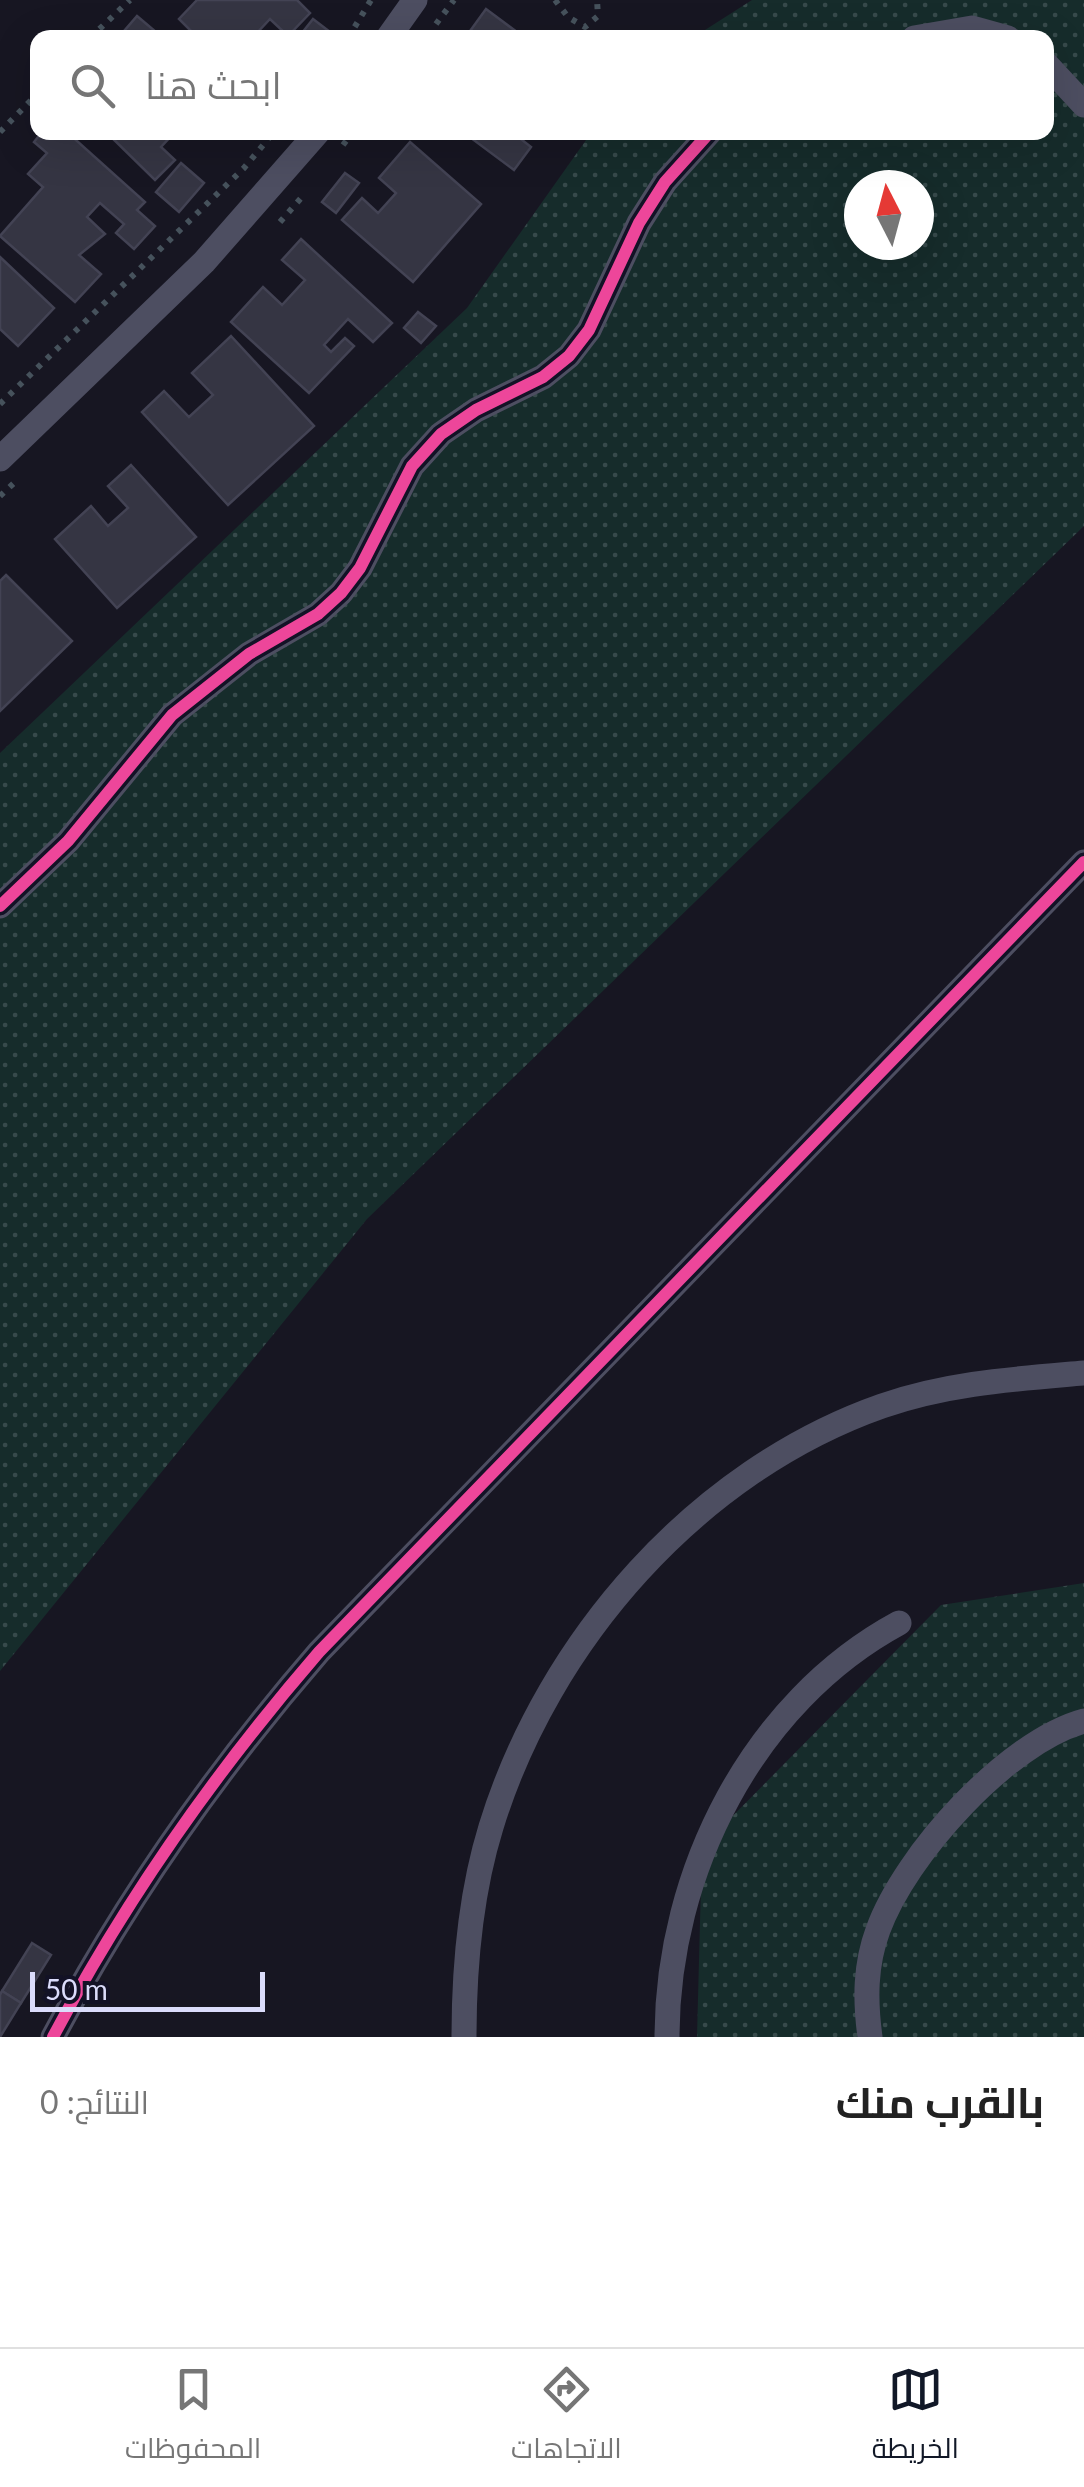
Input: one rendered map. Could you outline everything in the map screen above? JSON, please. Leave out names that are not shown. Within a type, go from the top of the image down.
[{"type":"street","points":[[394,30],[415,0]]},
{"type":"street","points":[[1054,73],[1084,105]]},
{"type":"street","points":[[0,459],[204,262],[311,140]]},
{"type":"street","points":[[0,906],[68,842],[172,715],[236,664],[318,614],[342,594],[360,568],[412,466],[441,434],[476,410],[544,376],[568,356],[589,330],[639,223],[665,182],[703,140]]},
{"type":"street","points":[[53,2037],[167,1844],[235,1752],[320,1652],[1084,862]]},
{"type":"street","points":[[464,2037],[472,1914],[491,1827],[509,1776],[556,1680],[586,1636],[656,1554],[695,1517],[783,1454],[880,1407],[986,1381],[1084,1373]]},
{"type":"street","points":[[666,2037],[678,1930],[705,1847],[724,1808],[766,1740],[811,1684],[868,1640],[900,1622]]},
{"type":"street","points":[[870,2037],[868,1966],[894,1895],[941,1831],[1019,1753],[1056,1728],[1084,1721]]},
{"type":"path","points":[[98,30],[130,0]]},
{"type":"path","points":[[353,30],[372,0]]},
{"type":"path","points":[[432,30],[454,0]]},
{"type":"path","points":[[555,0],[568,17],[584,27],[598,16],[597,0]]},
{"type":"path","points":[[0,132],[4,123],[30,100]]},
{"type":"path","points":[[0,404],[218,194],[267,140]]},
{"type":"green space","points":[[752,0],[1084,0],[1084,526],[367,1219],[0,1671],[0,753],[467,308],[586,140],[1054,140],[1054,30],[705,30]]},
{"type":"green space","points":[[1084,1583],[1084,2037],[697,2037],[702,1847],[941,1605]]},
{"type":"building","points":[[197,0],[297,0],[310,13],[294,30],[282,30],[270,19],[260,30],[190,30],[179,19]]},
{"type":"building","points":[[486,9],[514,30],[471,30]]},
{"type":"building","points":[[137,16],[154,30],[125,30]]},
{"type":"building","points":[[313,19],[327,30],[304,30]]},
{"type":"building","points":[[76,140],[145,202],[137,210],[155,226],[134,249],[116,233],[124,224],[100,203],[87,217],[105,234],[79,255],[101,274],[75,302],[0,236],[43,187],[28,174],[47,153],[34,142]]},
{"type":"building","points":[[114,140],[168,140],[161,147],[175,160],[155,180]]},
{"type":"building","points":[[474,140],[522,140],[531,147],[514,170]]},
{"type":"building","points":[[410,142],[481,204],[413,282],[342,220],[362,198],[378,213],[396,193],[379,178]]},
{"type":"building","points":[[181,163],[204,183],[179,212],[156,192]]},
{"type":"building","points":[[345,173],[359,183],[336,213],[322,202]]},
{"type":"building","points":[[301,239],[392,323],[373,342],[348,319],[324,345],[331,352],[345,338],[354,346],[309,393],[231,322],[263,287],[282,305],[305,280],[282,260]]},
{"type":"building","points":[[0,257],[54,308],[18,346],[0,329]]},
{"type":"building","points":[[418,312],[436,326],[421,343],[404,328]]},
{"type":"building","points":[[231,336],[314,426],[228,505],[142,412],[164,391],[189,417],[213,395],[192,373]]},
{"type":"building","points":[[131,465],[196,537],[117,608],[55,539],[91,506],[108,526],[128,508],[108,486]]},
{"type":"building","points":[[6,575],[72,641],[0,711],[0,581]]},
{"type":"building","points":[[32,1943],[51,1955],[21,2003],[2,1991]]},
{"type":"building","points":[[2,1991],[21,2003],[0,2037],[0,1995]]},
{"type":"cycle path","points":[[0,906],[68,841],[172,715],[249,654],[318,614],[341,593],[360,568],[412,466],[441,434],[476,410],[543,377],[569,356],[589,330],[639,223],[665,182],[703,140]]},
{"type":"cycle path","points":[[53,2037],[111,1935],[175,1837],[244,1743],[319,1652],[1084,862]]}]
